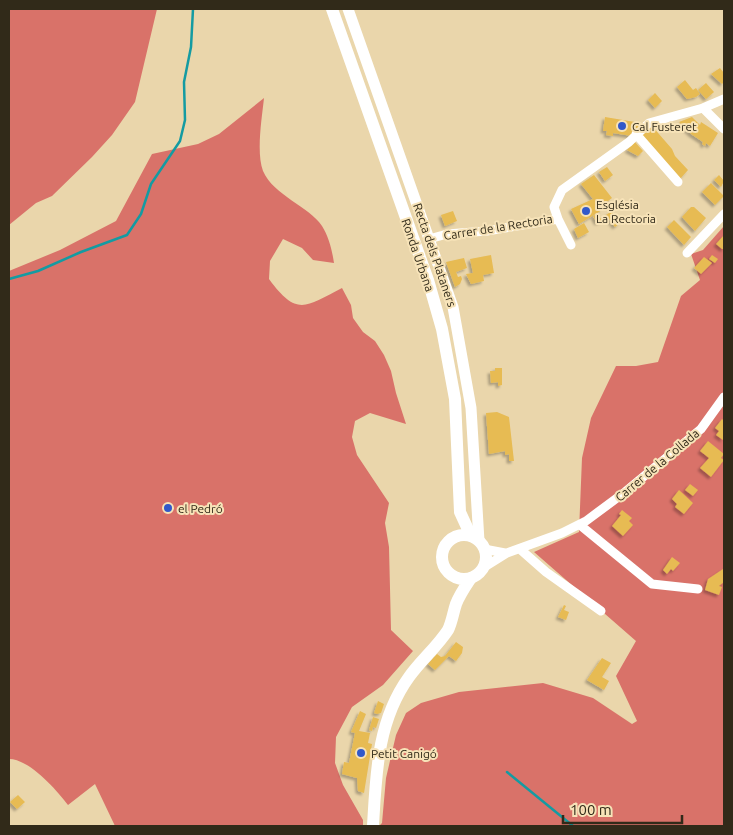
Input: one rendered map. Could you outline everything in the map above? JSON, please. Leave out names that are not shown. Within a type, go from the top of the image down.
[{"type":"main road","name":"Ronda Urbana","points":[[332,9],[428,280],[442,329],[455,399],[460,512],[452,538],[444,546],[441,556],[443,565],[451,576]]},
{"type":"main road","name":"Ronda Urbana","points":[[460,512],[486,558],[484,568]]},
{"type":"main road","points":[[452,538],[462,535],[478,542]]},
{"type":"main road","points":[[373,826],[374,784],[382,742],[399,693],[409,677],[450,626],[460,594],[471,578],[484,568]]},
{"type":"main road","points":[[451,576],[461,580],[471,578]]},
{"type":"main road","points":[[451,576],[456,604]]},
{"type":"street","name":"Recta dels Plataners","points":[[348,9],[453,307],[471,408],[478,542]]},
{"type":"street","name":"Carrer de la Rectoria","points":[[430,239],[447,234],[487,231],[558,219],[554,207],[562,190],[600,164],[649,123],[703,108],[724,99]]},
{"type":"street","points":[[703,108],[724,129]]},
{"type":"street","points":[[636,134],[678,182]]},
{"type":"street","points":[[687,253],[724,214]]},
{"type":"street","points":[[558,219],[571,244]]},
{"type":"street","name":"Carrer de la Collada","points":[[508,553],[521,550],[580,525],[625,492],[700,429],[724,397]]},
{"type":"street","points":[[580,525],[652,584],[698,589]]},
{"type":"street","points":[[478,542],[496,553],[508,553]]},
{"type":"street","points":[[521,550],[546,572],[601,611]]},
{"type":"street","points":[[484,568],[508,553]]},
{"type":"shaded area","points":[[9,9],[157,9],[135,102],[112,135],[92,157],[52,196],[36,203],[9,225]]},
{"type":"shaded area","points":[[264,98],[260,145],[263,171],[275,187],[309,212],[322,226],[330,244],[334,263],[313,260],[302,248],[283,239],[270,261],[269,279],[287,299],[295,304],[302,305],[310,304],[342,288],[351,305],[353,318],[363,332],[375,341],[384,355],[391,371],[406,424],[370,413],[355,421],[352,437],[357,455],[389,503],[385,523],[389,547],[391,630],[413,651],[383,685],[352,707],[336,737],[335,763],[343,785],[363,820],[363,826],[115,826],[95,784],[68,805],[57,791],[33,769],[17,760],[9,759],[9,271],[60,250],[116,221],[152,154],[198,144],[219,134]]},
{"type":"shaded area","points":[[724,226],[724,826],[379,826],[382,823],[386,778],[396,735],[406,713],[421,703],[459,692],[543,683],[593,698],[632,724],[637,721],[616,676],[636,641],[534,552],[579,532],[582,458],[591,418],[616,366],[636,366],[658,362],[681,296],[700,280],[691,254],[703,250]]},
{"type":"building","points":[[720,68],[724,73],[724,82],[722,84],[711,74]]},
{"type":"building","points":[[685,80],[693,90],[696,88],[700,94],[687,99],[677,87]]},
{"type":"building","points":[[706,83],[714,92],[706,99],[698,90]]},
{"type":"building","points":[[655,93],[662,101],[655,108],[648,100]]},
{"type":"building","name":"Cal Fusteret","points":[[605,117],[641,123],[639,129],[632,136],[613,133],[613,136],[606,135],[607,131],[603,131]]},
{"type":"building","points":[[692,117],[700,125],[701,122],[718,133],[710,146],[706,143],[705,146],[702,144],[703,142],[691,134],[679,122]]},
{"type":"building","points":[[652,126],[688,170],[679,180],[640,136]]},
{"type":"building","points":[[635,142],[643,151],[638,156],[627,150]]},
{"type":"building","points":[[607,167],[613,175],[605,181],[599,172]]},
{"type":"building","points":[[594,175],[612,198],[600,207],[602,210],[579,224],[571,209],[593,199],[581,184]]},
{"type":"building","points":[[719,175],[724,181],[721,187],[714,180]]},
{"type":"building","points":[[711,183],[724,196],[715,205],[702,192]]},
{"type":"building","points":[[691,207],[694,207],[706,218],[695,231],[682,217]]},
{"type":"building","points":[[453,211],[457,221],[445,226],[441,215]]},
{"type":"building","points":[[612,211],[620,223],[615,227],[606,215]]},
{"type":"building","points":[[598,214],[602,221],[597,223],[593,216]]},
{"type":"building","points":[[674,220],[691,237],[684,245],[667,227]]},
{"type":"building","points":[[584,223],[589,232],[578,238],[574,229]]},
{"type":"building","points":[[724,235],[724,249],[722,249],[716,244]]},
{"type":"building","points":[[491,255],[494,273],[483,275],[484,281],[471,284],[466,274],[473,273],[470,259]]},
{"type":"building","points":[[712,255],[718,259],[715,263],[709,259]]},
{"type":"building","points":[[704,257],[712,263],[701,274],[694,268]]},
{"type":"building","points":[[464,258],[467,268],[456,272],[458,277],[461,276],[462,279],[460,284],[455,287],[446,262]]},
{"type":"building","points":[[495,368],[502,368],[502,385],[498,386],[498,382],[491,383],[490,371],[495,371]]},
{"type":"building","points":[[497,412],[509,417],[514,461],[509,461],[509,454],[505,455],[505,451],[489,454],[486,413]]},
{"type":"building","points":[[722,419],[724,421],[723,440],[716,435],[719,431],[715,428]]},
{"type":"building","points":[[708,441],[724,454],[721,458],[724,460],[711,477],[700,468],[709,458],[700,451]]},
{"type":"building","points":[[690,484],[698,490],[693,496],[685,490]]},
{"type":"building","points":[[679,490],[693,503],[684,514],[675,507],[677,504],[672,499]]},
{"type":"building","points":[[622,510],[632,518],[629,521],[633,525],[623,536],[612,526],[621,515],[619,514]]},
{"type":"building","points":[[672,557],[680,563],[673,571],[671,569],[667,574],[663,570]]},
{"type":"building","points":[[723,569],[724,582],[719,586],[722,587],[719,595],[705,590],[708,579]]},
{"type":"building","points":[[564,605],[566,606],[564,610],[569,612],[566,620],[558,617]]},
{"type":"building","points":[[456,642],[463,647],[462,653],[456,661],[449,656],[435,670],[428,664],[437,654],[441,657],[445,656]]},
{"type":"building","points":[[602,658],[611,663],[602,677],[609,681],[604,690],[587,680]]},
{"type":"building","points":[[378,701],[384,704],[381,713],[377,714],[374,713]]},
{"type":"building","name":"Petit Canigó","points":[[360,711],[366,714],[359,731],[370,733],[368,743],[372,744],[364,793],[358,791],[357,778],[342,774],[344,762],[349,763],[355,733],[351,732]]},
{"type":"building","points":[[373,717],[379,719],[376,728],[373,727],[372,731],[369,730]]},
{"type":"building","points":[[18,795],[25,802],[17,809],[10,802]]},
{"type":"waterway","points":[[9,279],[38,271],[127,235],[141,214],[151,184],[180,141],[185,120],[184,82],[191,47],[193,9]]},
{"type":"waterway","points":[[507,772],[573,826]]},
{"type":"place","name":"Cal Fusteret","points":[[622,126]]},
{"type":"place","name":"Església La Rectoria","points":[[586,211]]},
{"type":"place","name":"el Pedró","points":[[168,508]]},
{"type":"place","name":"Petit Canigó","points":[[361,753]]}]
